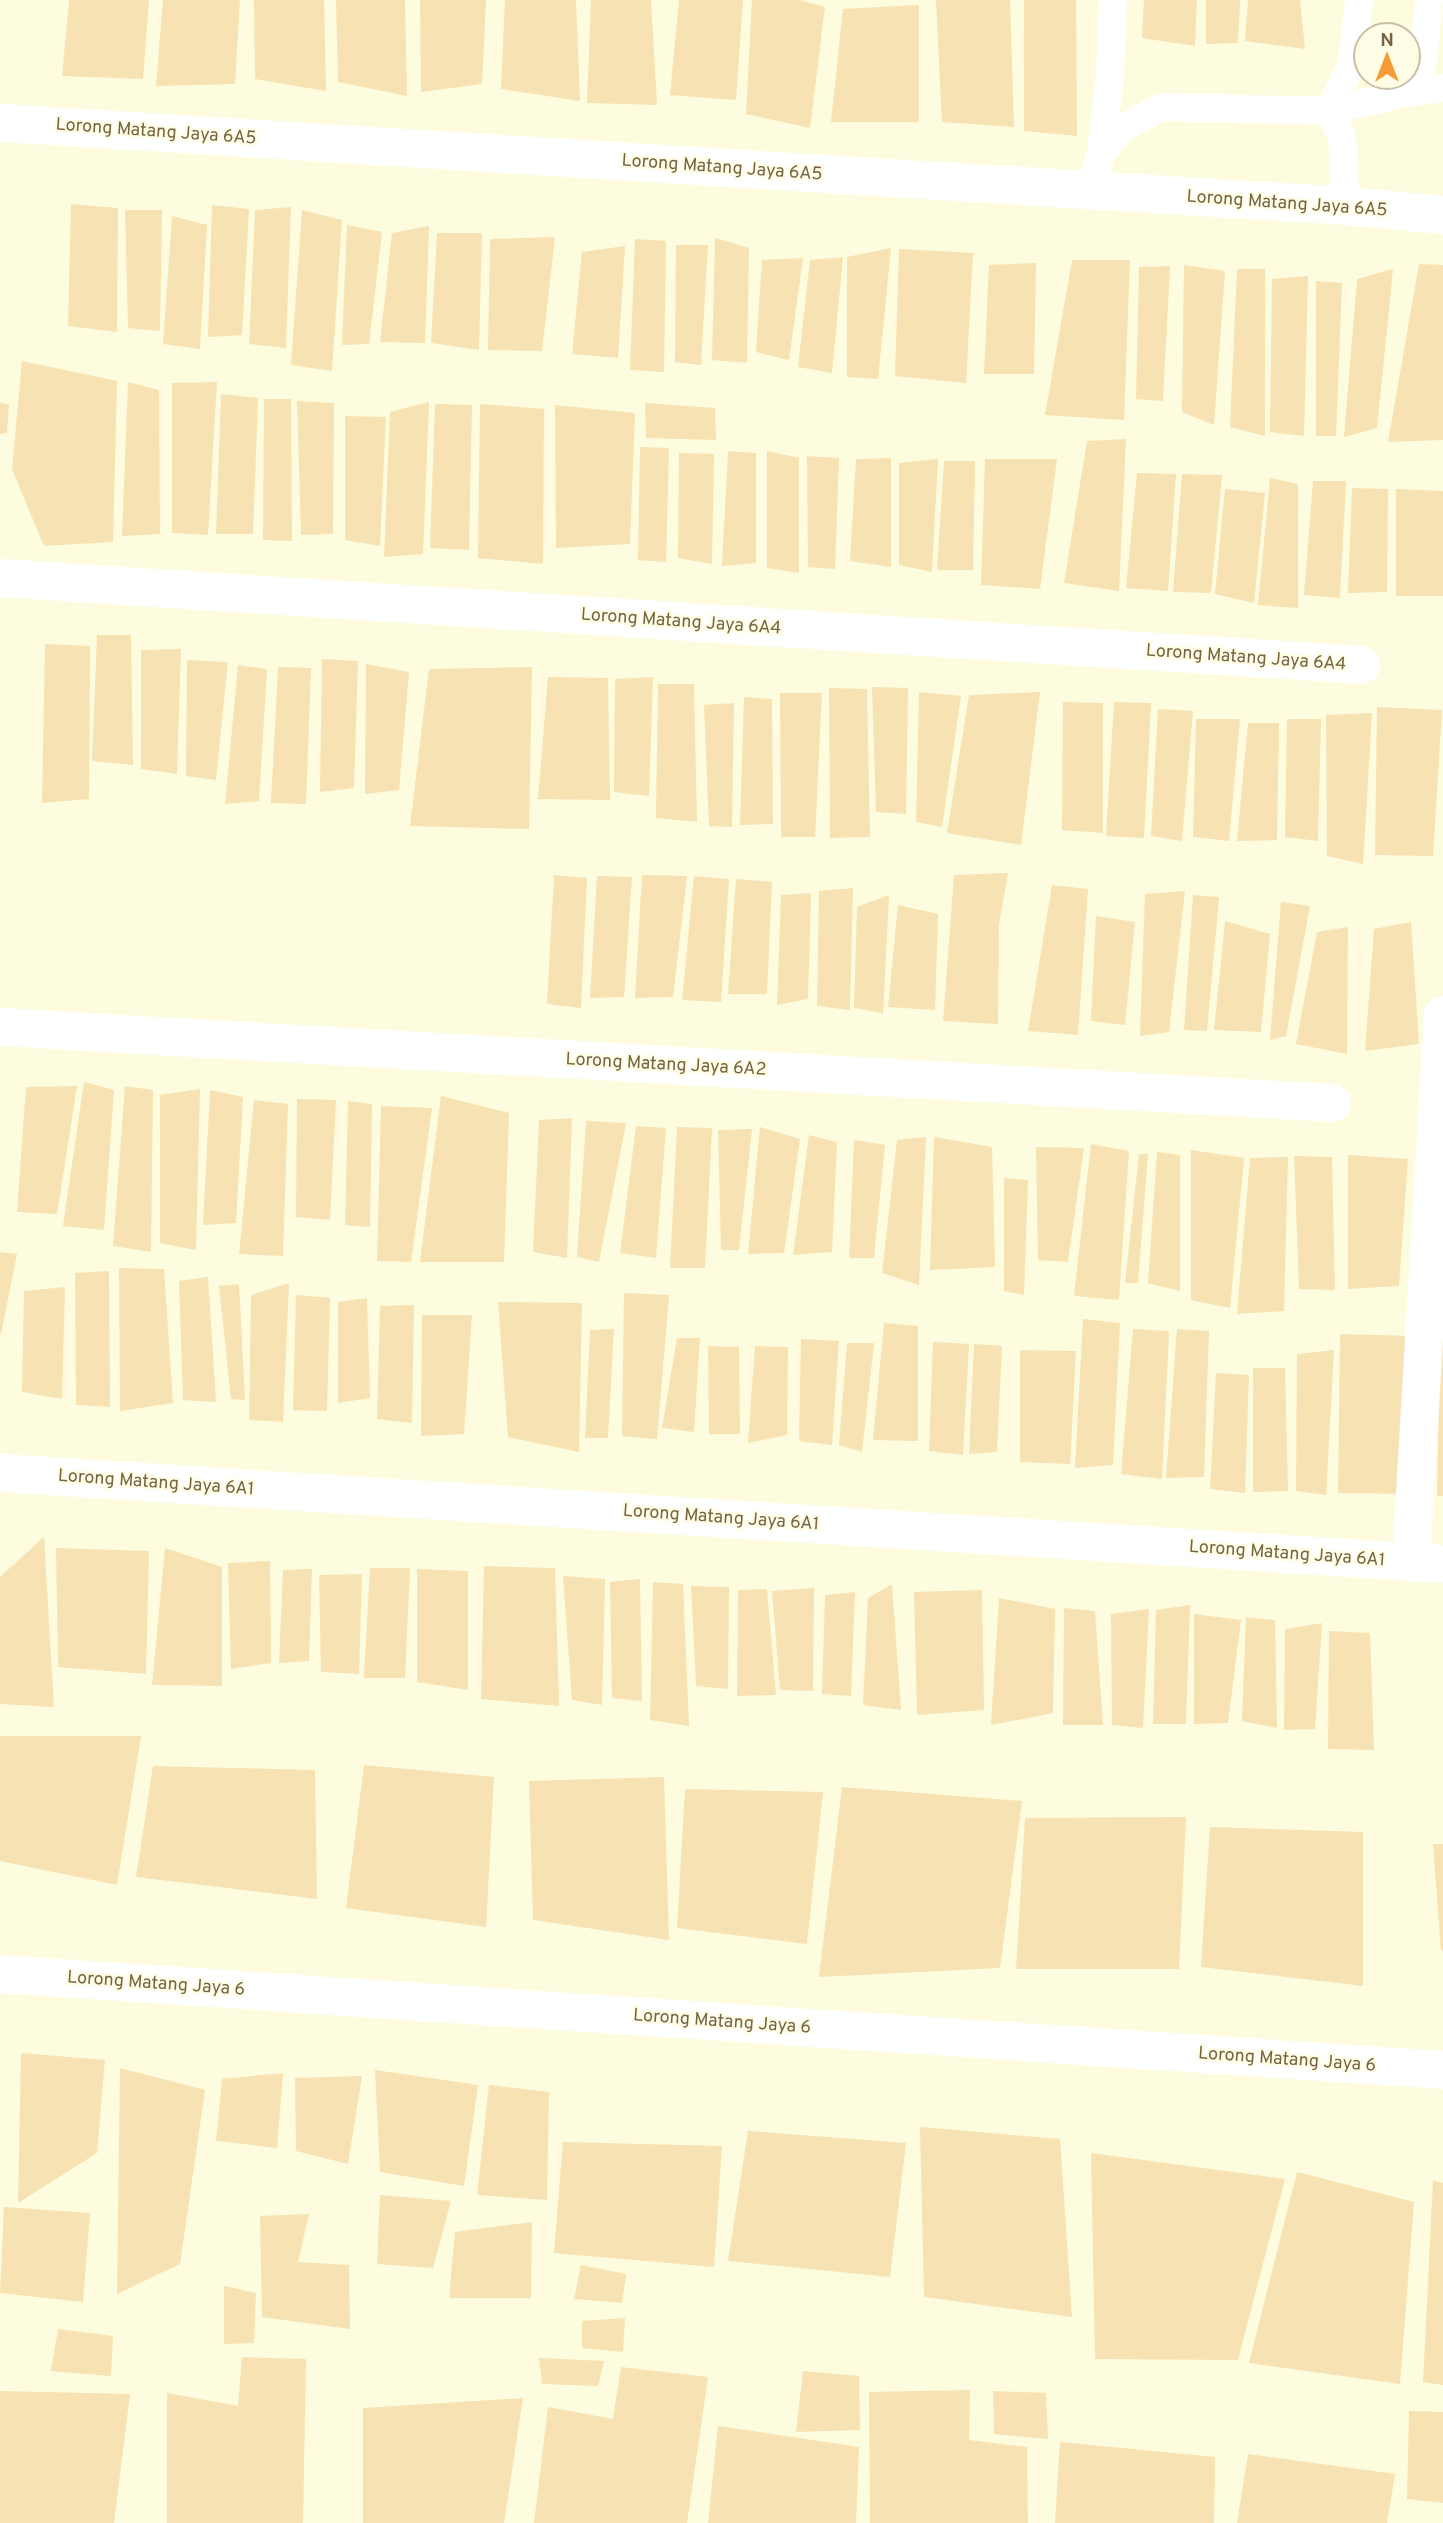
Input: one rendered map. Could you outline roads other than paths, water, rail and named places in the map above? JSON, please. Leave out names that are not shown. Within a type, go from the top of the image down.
[{"type":"street","name":"Lorong Matang Jaya 6A5","points":[[0,123],[1346,206],[1443,215]]},
{"type":"street","name":"Lorong Matang Jaya 6A4","points":[[0,578],[1361,665]]},
{"type":"street","points":[[1427,1563],[1443,1015]]},
{"type":"street","name":"Lorong Matang Jaya 6A2","points":[[0,1027],[1332,1103]]},
{"type":"street","name":"Lorong Matang Jaya 6A1","points":[[0,1473],[1427,1563]]},
{"type":"street","name":"Lorong Matang Jaya 6","points":[[0,1973],[1443,2070]]},
{"type":"lane","points":[[1089,191],[1101,155],[1110,72],[1113,0]]},
{"type":"lane","points":[[1329,111],[1352,64],[1359,0]]},
{"type":"lane","points":[[1405,93],[1422,69],[1429,0]]},
{"type":"lane","points":[[1101,155],[1119,130],[1162,107],[1329,111],[1405,93],[1443,88]]},
{"type":"lane","points":[[1329,111],[1342,136],[1346,206]]}]
